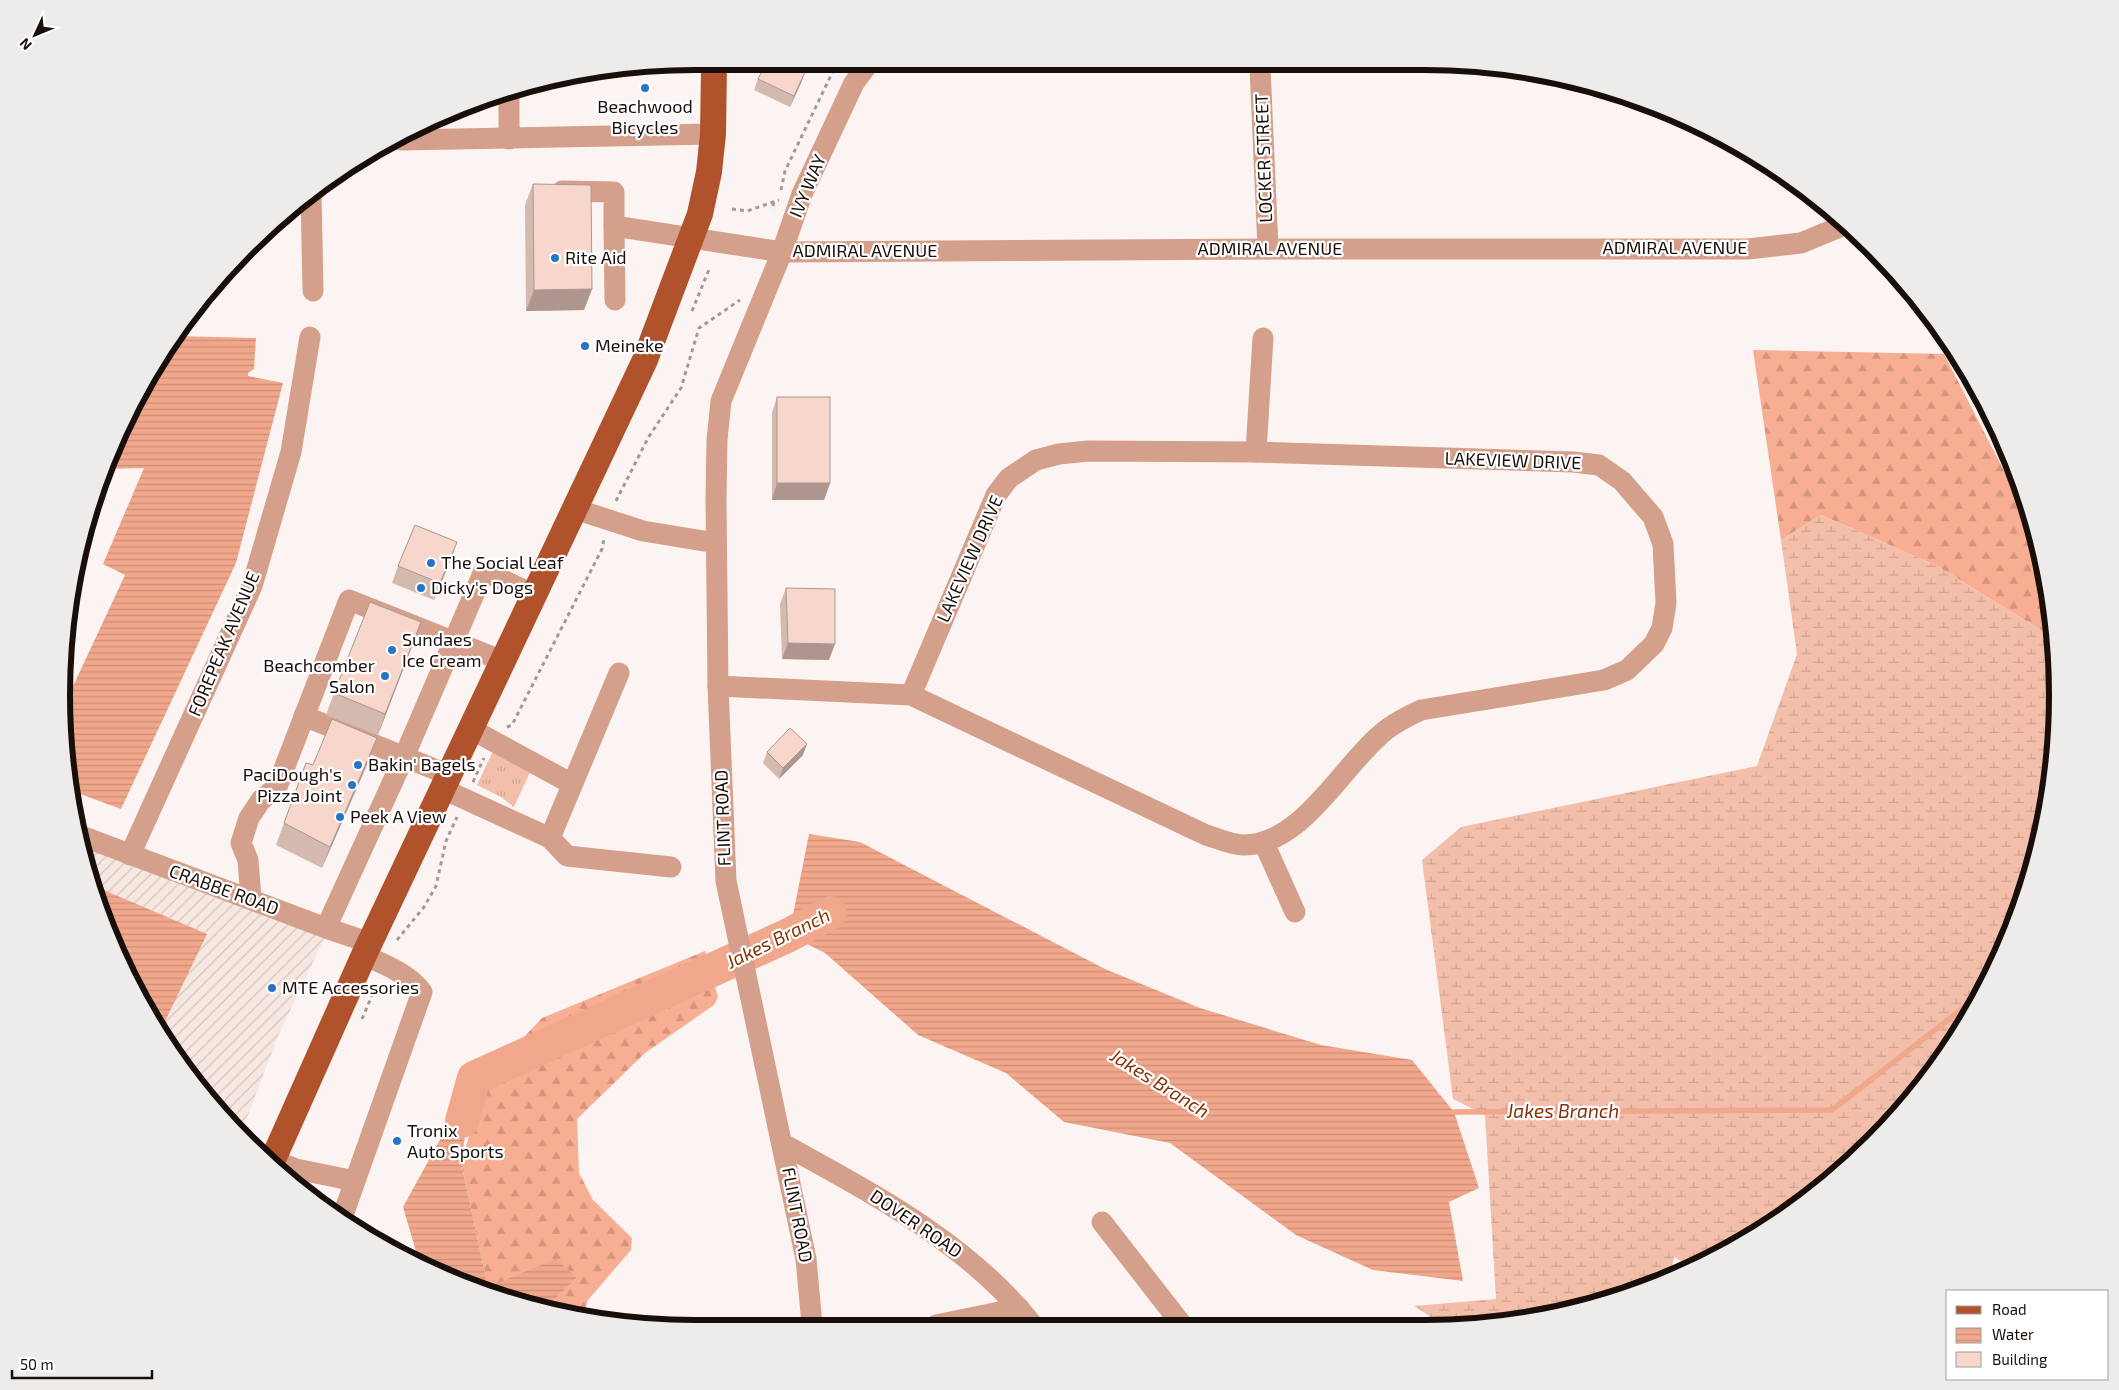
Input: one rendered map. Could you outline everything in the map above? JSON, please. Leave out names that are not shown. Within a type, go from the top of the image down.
[{"type":"main road","points":[[274,1157],[454,784],[471,730],[646,360],[700,214],[710,172],[713,134],[714,70]]},
{"type":"street","name":"IVY WAY","points":[[758,310],[782,252],[802,194],[854,83],[864,70]]},
{"type":"street","name":"LOCKER STREET","points":[[1260,70],[1268,249]]},
{"type":"street","points":[[509,98],[509,139]]},
{"type":"street","points":[[408,140],[713,134]]},
{"type":"street","points":[[541,191],[614,192],[615,300]]},
{"type":"street","points":[[311,202],[313,292]]},
{"type":"street","name":"ADMIRAL AVENUE","points":[[614,226],[782,252],[1748,249],[1801,243],[1839,227]]},
{"type":"street","name":"FLINT ROAD","points":[[758,310],[721,401],[717,440],[718,686],[726,881],[806,1259],[812,1320]]},
{"type":"street","name":"FOREPEAK AVENUE","points":[[130,855],[252,586],[291,452],[310,337]]},
{"type":"street","points":[[1256,452],[1263,338]]},
{"type":"street","name":"LAKEVIEW DRIVE","points":[[718,686],[911,695],[1206,835],[1241,846],[1264,843],[1277,837],[1312,810],[1354,761],[1380,735],[1421,710],[1604,680],[1626,670],[1654,644],[1662,628],[1666,603],[1663,544],[1653,517],[1622,481],[1599,465],[1573,462],[1256,452],[1078,452],[1059,454],[1036,460],[1009,478],[996,495],[911,695]]},
{"type":"street","points":[[575,509],[643,531],[716,543]]},
{"type":"street","points":[[326,928],[404,757],[484,572],[534,596]]},
{"type":"street","points":[[251,899],[248,860],[241,843],[249,818],[261,800],[277,787],[349,600],[503,661]]},
{"type":"street","points":[[550,838],[619,673]]},
{"type":"street","points":[[304,716],[404,757],[550,838],[567,856],[671,867]]},
{"type":"street","points":[[471,730],[572,784]]},
{"type":"street","name":"CRABBE ROAD","points":[[87,838],[326,928],[373,954],[416,983],[422,992],[355,1181]]},
{"type":"street","points":[[1264,843],[1295,912]]},
{"type":"street","name":"DOVER ROAD","points":[[783,1144],[877,1196],[930,1230],[978,1266],[1029,1320]]},
{"type":"street","points":[[283,1165],[355,1181],[344,1212]]},
{"type":"street","points":[[1102,1222],[1178,1320]]},
{"type":"street","points":[[960,1320],[1019,1308]]},
{"type":"path","points":[[778,201],[785,171],[834,70]]},
{"type":"path","points":[[732,209],[746,211],[802,194]]},
{"type":"path","points":[[692,312],[710,267]]},
{"type":"path","points":[[454,784],[487,753]]},
{"type":"path","points":[[360,1024],[373,954],[395,942],[424,907],[436,886],[446,840],[459,813]]},
{"type":"shaded area","points":[[86,833],[330,926],[278,1036],[244,1127],[199,1075],[164,1024],[206,934],[101,889]]},
{"type":"green space","points":[[1753,350],[1944,354],[2016,494],[2028,533],[2037,573],[2046,633],[1937,566],[1821,515],[1781,540]]},
{"type":"green space","points":[[1821,515],[1937,566],[2046,633],[2049,695],[2048,736],[2044,777],[2037,817],[2028,857],[2016,896],[1985,971],[1944,1042],[1894,1107],[1836,1165],[1771,1215],[1700,1256],[1684,1263],[1674,1257],[1672,1268],[1625,1287],[1586,1299],[1506,1315],[1436,1320],[1414,1306],[1496,1299],[1485,1115],[1453,1099],[1422,860],[1461,827],[1757,766],[1797,654],[1781,540]]},
{"type":"green space","points":[[493,751],[532,768],[514,807],[501,797],[477,785]]},
{"type":"green space","points":[[705,951],[718,997],[714,1005],[645,1053],[577,1119],[579,1173],[593,1200],[632,1238],[631,1250],[588,1300],[585,1310],[551,1303],[577,1278],[493,1287],[487,1284],[461,1162],[489,1074],[542,1018]]},
{"type":"water","points":[[184,336],[256,338],[254,369],[248,373],[248,376],[283,383],[236,563],[121,809],[78,793],[71,736],[70,693],[125,575],[103,564],[144,468],[113,469],[134,419],[154,382]]},
{"type":"water","points":[[809,834],[860,842],[1105,969],[1200,1008],[1321,1045],[1412,1060],[1454,1112],[1479,1188],[1449,1202],[1463,1281],[1373,1270],[1296,1235],[1170,1143],[1064,1122],[1006,1073],[918,1035],[825,953],[789,935]]},
{"type":"water","points":[[101,889],[207,934],[164,1024],[134,971]]},
{"type":"water","points":[[474,1078],[461,1162],[487,1284],[417,1255],[403,1207]]},
{"type":"water","points":[[556,1259],[577,1278],[551,1303],[491,1286]]},
{"type":"building","points":[[762,70],[800,70],[805,72],[794,96],[758,79]]},
{"type":"building","name":"Rite Aid","points":[[533,184],[591,185],[592,289],[534,290]]},
{"type":"building","points":[[777,397],[830,397],[830,483],[777,483]]},
{"type":"building","points":[[415,525],[457,542],[440,583],[398,566]]},
{"type":"building","points":[[786,588],[835,589],[835,644],[788,643]]},
{"type":"building","points":[[370,602],[421,622],[385,714],[334,693]]},
{"type":"building","points":[[332,719],[377,738],[330,847],[284,823],[306,763],[313,765]]},
{"type":"building","points":[[790,728],[807,744],[783,768],[767,752]]},
{"type":"waterway","name":"Jakes Branch","points":[[462,1121],[474,1078],[789,935],[830,913]]},
{"type":"waterway","name":"Jakes Branch","points":[[1454,1112],[1832,1110],[1966,1006]]},
{"type":"place","name":"Beachwood Bicycles","points":[[645,88]]},
{"type":"place","name":"Rite Aid","points":[[555,258]]},
{"type":"place","name":"Meineke","points":[[585,346]]},
{"type":"place","name":"The Social Leaf","points":[[431,563]]},
{"type":"place","name":"Dicky's Dogs","points":[[421,588]]},
{"type":"place","name":"Sundaes Ice Cream","points":[[392,650]]},
{"type":"place","name":"Beachcomber Salon","points":[[385,676]]},
{"type":"place","name":"Bakin' Bagels","points":[[358,765]]},
{"type":"place","name":"PaciDough's Pizza Joint","points":[[352,785]]},
{"type":"place","name":"Peek A View","points":[[340,817]]},
{"type":"place","name":"MTE Accessories","points":[[272,988]]},
{"type":"place","name":"Tronix Auto Sports","points":[[397,1141]]}]
